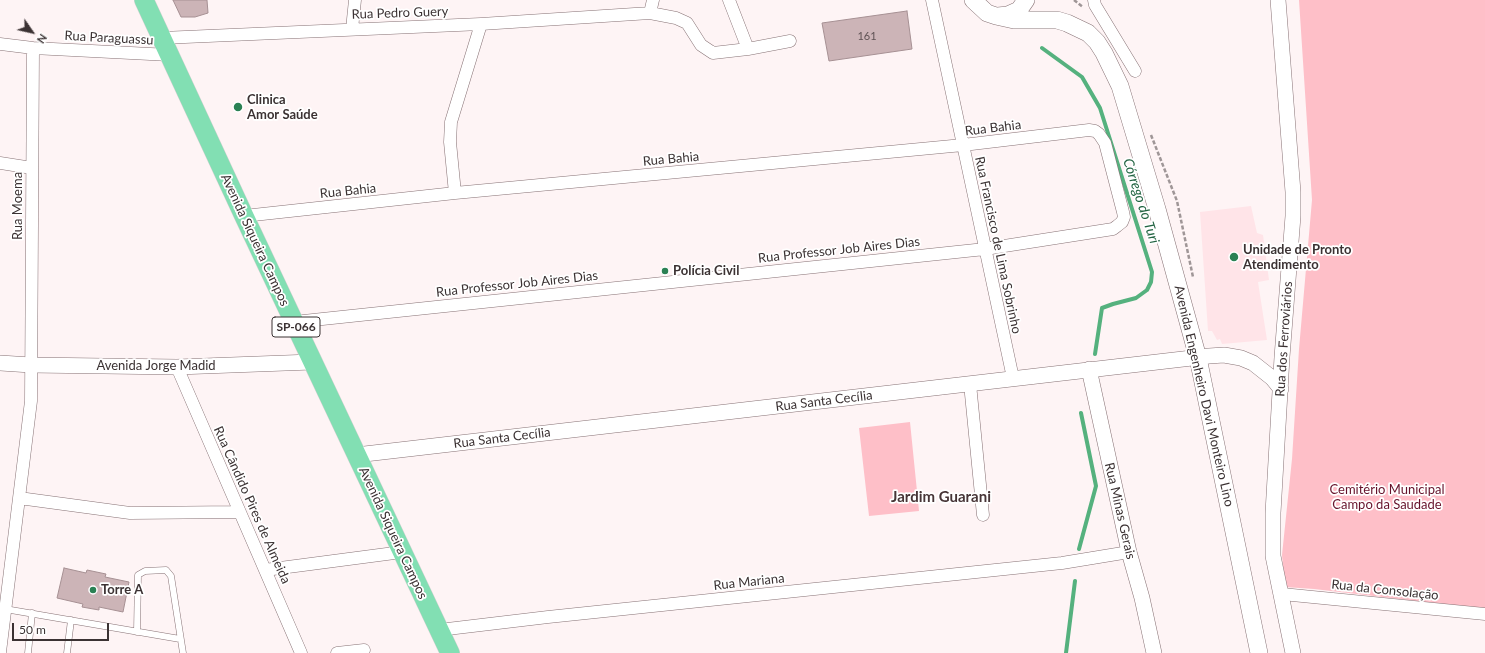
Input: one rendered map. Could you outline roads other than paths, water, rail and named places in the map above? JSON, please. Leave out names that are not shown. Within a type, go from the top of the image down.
[{"type":"main road","name":"Avenida Siqueira Campos","points":[[145,0],[312,362],[450,653]]},
{"type":"main road","name":"Avenida Engenheiro Davi Monteiro Lino","points":[[972,0],[987,13],[996,16],[1014,20],[1057,20],[1088,33],[1104,52],[1120,86],[1158,209],[1198,358],[1259,653]]},
{"type":"main road","points":[[996,16],[1008,15],[1018,10],[1026,0]]},
{"type":"street","points":[[352,29],[355,0]]},
{"type":"street","points":[[650,13],[653,0]]},
{"type":"street","points":[[729,0],[748,49]]},
{"type":"street","name":"Rua Francisco de Lima Sobrinho","points":[[932,0],[1013,378]]},
{"type":"street","points":[[1094,0],[1135,71]]},
{"type":"street","name":"Rua dos Ferroviários","points":[[1278,0],[1293,192],[1273,513],[1273,556],[1293,653]]},
{"type":"street","name":"Rua Pedro Guery","points":[[166,46],[352,29],[482,24],[650,13],[676,18],[686,23],[701,45],[713,53],[748,49],[790,41]]},
{"type":"street","points":[[455,193],[450,142],[451,122],[482,24]]},
{"type":"street","name":"Rua Paraguassu","points":[[0,44],[34,48],[166,46]]},
{"type":"street","name":"Rua Moema","points":[[0,652],[1,632],[5,608],[6,560],[19,498],[31,401],[34,48]]},
{"type":"street","name":"Rua Bahia","points":[[244,216],[455,193],[963,145],[1089,130],[1100,134],[1105,143],[1124,217],[1122,222]]},
{"type":"street","points":[[0,163],[32,168]]},
{"type":"street","name":"Rua Professor Job Aires Dias","points":[[294,322],[985,249],[1112,229],[1122,222]]},
{"type":"street","name":"Rua Santa Cecília","points":[[356,455],[1209,356],[1241,358],[1253,363],[1263,370],[1281,389]]},
{"type":"street","name":"Avenida Jorge Madid","points":[[0,363],[177,367],[312,362]]},
{"type":"street","name":"Rua Cândido Pires de Almeida","points":[[177,367],[301,653]]},
{"type":"street","name":"Rua Minas Gerais","points":[[1089,369],[1129,552],[1142,598],[1154,653]]},
{"type":"street","points":[[970,384],[983,515]]},
{"type":"street","points":[[19,498],[130,513],[239,512]]},
{"type":"street","points":[[265,570],[402,552]]},
{"type":"street","name":"Rua Mariana","points":[[439,630],[548,617],[1062,563],[1129,552]]},
{"type":"street","name":"Rua da Consolação","points":[[1282,594],[1485,614]]},
{"type":"street","points":[[337,653],[364,650]]},
{"type":"lane","points":[[137,632],[138,575],[145,571],[166,570],[171,576],[183,653]]},
{"type":"lane","points":[[5,608],[180,639]]},
{"type":"lane","points":[[28,653],[32,613]]},
{"type":"lane","points":[[67,653],[71,620]]},
{"type":"waterway","name":"Córrego do Turi","points":[[1042,48],[1082,77],[1100,108],[1152,272],[1151,282],[1147,290],[1136,298],[1102,308],[1095,354]]},
{"type":"waterway","name":"Córrego do Turi","points":[[1079,549],[1096,486],[1081,413]]},
{"type":"waterway","name":"Córrego do Turi","points":[[1066,653],[1075,581]]},
{"type":"place","name":"Clinica Amor Saúde","points":[[238,107]]},
{"type":"place","name":"Unidade de Pronto Atendimento","points":[[1234,257]]},
{"type":"place","name":"Polícia Civil","points":[[665,271]]},
{"type":"place","name":"Torre A","points":[[93,590]]},
{"type":"district","name":"Jardim Guarani","points":[[941,497]]},
{"type":"park label","name":"Cemitério Municipal Campo da Saudade","points":[[1387,498]]}]
